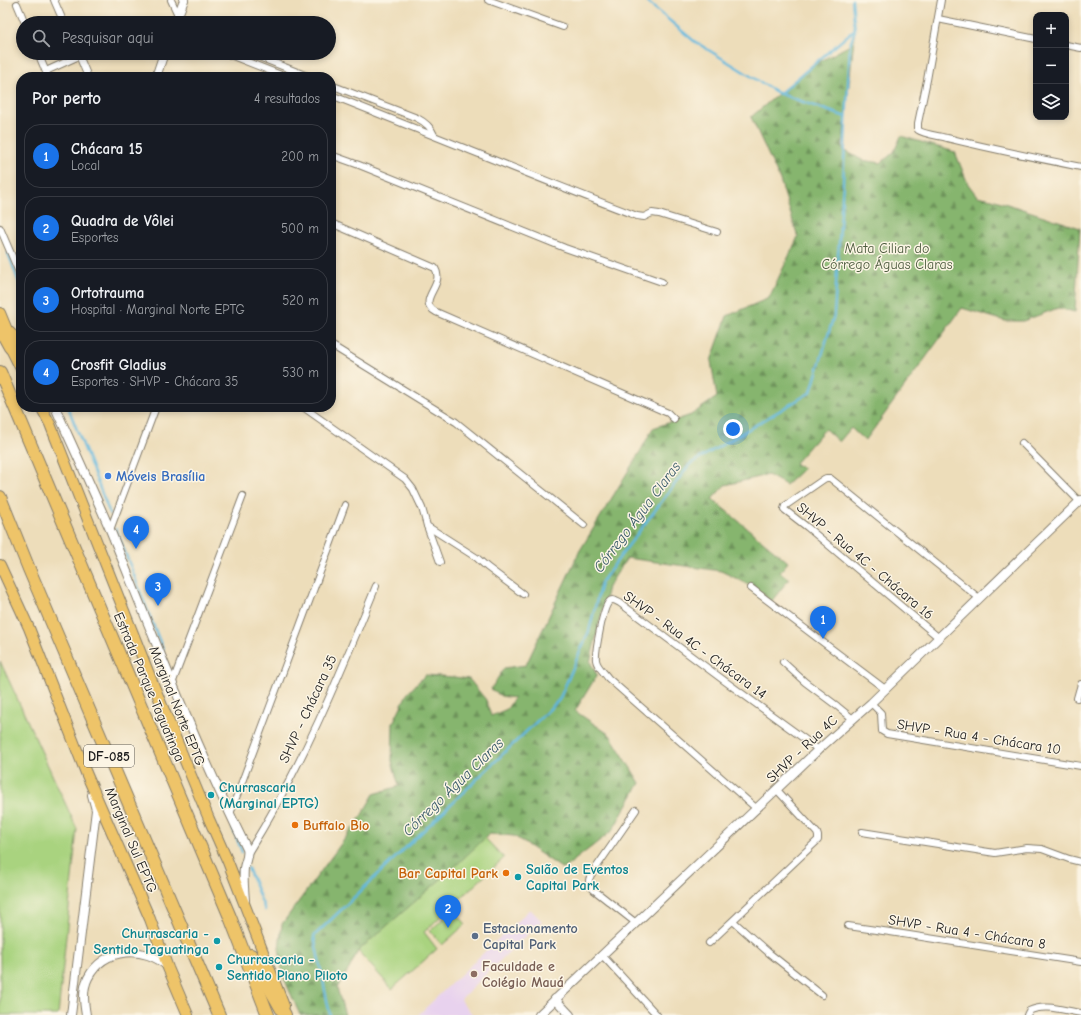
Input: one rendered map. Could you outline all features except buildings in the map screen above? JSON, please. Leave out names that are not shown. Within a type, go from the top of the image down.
[{"type":"highway","points":[[3,329],[15,345]]},
{"type":"highway","name":"Estrada Parque Taguatinga","points":[[0,372],[16,410]]},
{"type":"highway","name":"Estrada Parque Taguatinga","points":[[17,412],[230,917],[268,1015]]},
{"type":"highway","name":"DF-085","points":[[0,497],[32,576],[219,1015]]},
{"type":"highway","points":[[230,917],[286,1015]]},
{"type":"main road","points":[[0,313],[3,329]]},
{"type":"main road","name":"Marginal Norte EPTG","points":[[44,412],[50,424],[151,679],[228,862],[286,1015]]},
{"type":"main road","name":"Marginal Sul EPTG","points":[[0,566],[29,628],[86,773],[150,919],[168,968],[188,1015]]},
{"type":"street","points":[[54,0],[61,16]]},
{"type":"street","points":[[171,0],[176,16]]},
{"type":"street","points":[[178,16],[184,0]]},
{"type":"street","points":[[488,0],[563,27]]},
{"type":"street","points":[[941,0],[917,128],[919,132],[935,134],[968,143],[1081,168]]},
{"type":"street","points":[[17,4],[22,16]]},
{"type":"street","points":[[938,19],[1033,38]]},
{"type":"street","points":[[1069,46],[1081,48]]},
{"type":"street","points":[[41,60],[46,72]]},
{"type":"street","points":[[50,72],[69,60]]},
{"type":"street","points":[[81,60],[86,72]]},
{"type":"street","points":[[158,72],[162,60]]},
{"type":"street","points":[[243,60],[273,72]]},
{"type":"street","points":[[267,60],[297,72]]},
{"type":"street","points":[[336,87],[417,118],[429,126],[434,136]]},
{"type":"street","points":[[336,97],[637,216],[644,217],[652,213],[660,214],[717,232]]},
{"type":"street","points":[[336,157],[564,248],[662,282]]},
{"type":"street","points":[[336,225],[435,268],[438,277],[436,285],[429,297],[428,303],[432,310],[442,316],[668,413],[674,419]]},
{"type":"street","points":[[0,228],[16,265]]},
{"type":"street","points":[[336,348],[456,422],[584,525]]},
{"type":"street","points":[[57,412],[110,530],[172,684],[248,853]]},
{"type":"street","points":[[110,530],[154,412]]},
{"type":"street","points":[[309,412],[405,479],[413,489],[422,508],[440,562]]},
{"type":"street","points":[[1022,443],[1080,500]]},
{"type":"street","name":"SHVP - Rua 4C - Chácara 16","points":[[938,637],[786,511],[784,508],[785,506],[829,477],[979,598]]},
{"type":"street","points":[[172,684],[242,496]]},
{"type":"street","name":"SHVP - Rua 4C","points":[[539,1015],[818,750],[871,703],[1080,500]]},
{"type":"street","points":[[230,814],[344,505]]},
{"type":"street","points":[[428,526],[477,558],[492,572],[523,594]]},
{"type":"street","name":"SHVP - Chácara 35","points":[[246,909],[244,867],[248,853],[290,780],[327,704],[376,586]]},
{"type":"street","points":[[752,588],[885,689]]},
{"type":"street","name":"SHVP - Rua 4C - Chácara 14","points":[[756,809],[608,678],[601,670],[596,656],[604,613],[608,602],[615,600],[620,603],[818,750]]},
{"type":"street","points":[[783,662],[804,682],[853,719]]},
{"type":"street","points":[[1077,698],[1081,684]]},
{"type":"street","name":"SHVP - Rua 4 - Chácara 10","points":[[871,703],[881,713],[882,731],[887,734],[1081,766]]},
{"type":"street","points":[[70,1015],[96,810],[86,773]]},
{"type":"street","points":[[709,943],[778,876],[818,840],[817,833],[777,790]]},
{"type":"street","points":[[636,810],[588,881],[594,890],[636,923]]},
{"type":"street","points":[[862,832],[996,853],[1027,848],[1042,849],[1081,862]]},
{"type":"street","points":[[733,921],[769,953],[822,995]]},
{"type":"street","name":"SHVP - Rua 4 - Chácara 8","points":[[848,926],[1081,962]]},
{"type":"street","points":[[86,1015],[84,997],[88,978],[102,962],[126,952],[139,952],[161,961],[168,968]]},
{"type":"street","points":[[602,955],[657,1015]]},
{"type":"street","points":[[555,999],[570,1015]]},
{"type":"street","points":[[1027,1015],[1029,1011],[1040,1007],[1081,1013]]},
{"type":"shaded area","name":"Faculdade e Colégio Mauá","points":[[530,909],[542,921],[460,1000],[473,1015],[418,1015]]},
{"type":"green space","name":"Mata Ciliar do Córrego Águas Claras","points":[[855,30],[842,149],[862,160],[881,163],[894,152],[901,136],[955,152],[968,184],[977,196],[992,199],[1080,228],[1075,312],[1058,308],[1023,321],[1005,321],[962,308],[865,441],[851,428],[839,442],[825,429],[795,463],[803,469],[786,485],[768,475],[725,485],[712,499],[788,562],[780,572],[789,579],[771,602],[754,587],[721,571],[627,558],[608,587],[590,662],[597,675],[575,711],[610,735],[640,783],[612,831],[563,869],[514,836],[490,834],[449,872],[358,951],[337,988],[345,1015],[300,1015],[283,976],[279,948],[282,924],[360,818],[374,794],[399,786],[392,761],[393,723],[407,694],[425,675],[469,679],[486,700],[491,716],[507,709],[514,698],[501,696],[491,689],[504,668],[526,665],[579,552],[653,428],[691,415],[717,397],[711,361],[727,316],[769,298],[798,237],[780,180],[751,117],[810,67],[850,45]]},
{"type":"green space","points":[[0,661],[77,829],[58,1015],[0,1015]]},
{"type":"green space","points":[[485,838],[504,858],[424,932],[437,949],[392,989],[358,951],[449,872]]},
{"type":"green space","points":[[453,910],[466,924],[442,945],[430,931]]},
{"type":"waterway","points":[[645,0],[694,41],[778,93],[846,117]]},
{"type":"waterway","name":"Córrego Água Claras","points":[[330,1015],[314,936],[559,700],[589,631],[601,583],[690,464],[811,392],[834,315],[850,45],[855,30],[852,0]]},
{"type":"waterway","points":[[779,94],[854,30]]},
{"type":"waterway","points":[[8,253],[16,275]]},
{"type":"waterway","points":[[70,412],[110,514]]},
{"type":"waterway","points":[[116,529],[163,650]]},
{"type":"waterway","points":[[233,828],[242,852]]},
{"type":"waterway","points":[[248,868],[265,910]]},
{"type":"place","name":"Móveis Brasília","points":[[108,476]]},
{"type":"place","name":"Crosfit Gladius","points":[[136,549]]},
{"type":"place","name":"Ortotrauma","points":[[158,606]]},
{"type":"place","name":"Chácara 15","points":[[823,639]]},
{"type":"place","name":"Churrascaria (Marginal EPTG)","points":[[211,795]]},
{"type":"place","name":"Buffalo Bio","points":[[295,825]]},
{"type":"place","name":"Bar Capital Park","points":[[506,873]]},
{"type":"place","name":"Salão de Eventos Capital Park","points":[[518,877]]},
{"type":"place","name":"Quadra de Vôlei","points":[[448,928]]},
{"type":"place","name":"Estacionamento Capital Park","points":[[475,936]]},
{"type":"place","name":"Churrascaria - Sentido Taguatinga","points":[[217,941]]},
{"type":"place","name":"Churrascaria - Sentido Plano Piloto","points":[[219,967]]},
{"type":"place","name":"Faculdade e Colégio Mauá","points":[[474,974]]}]
